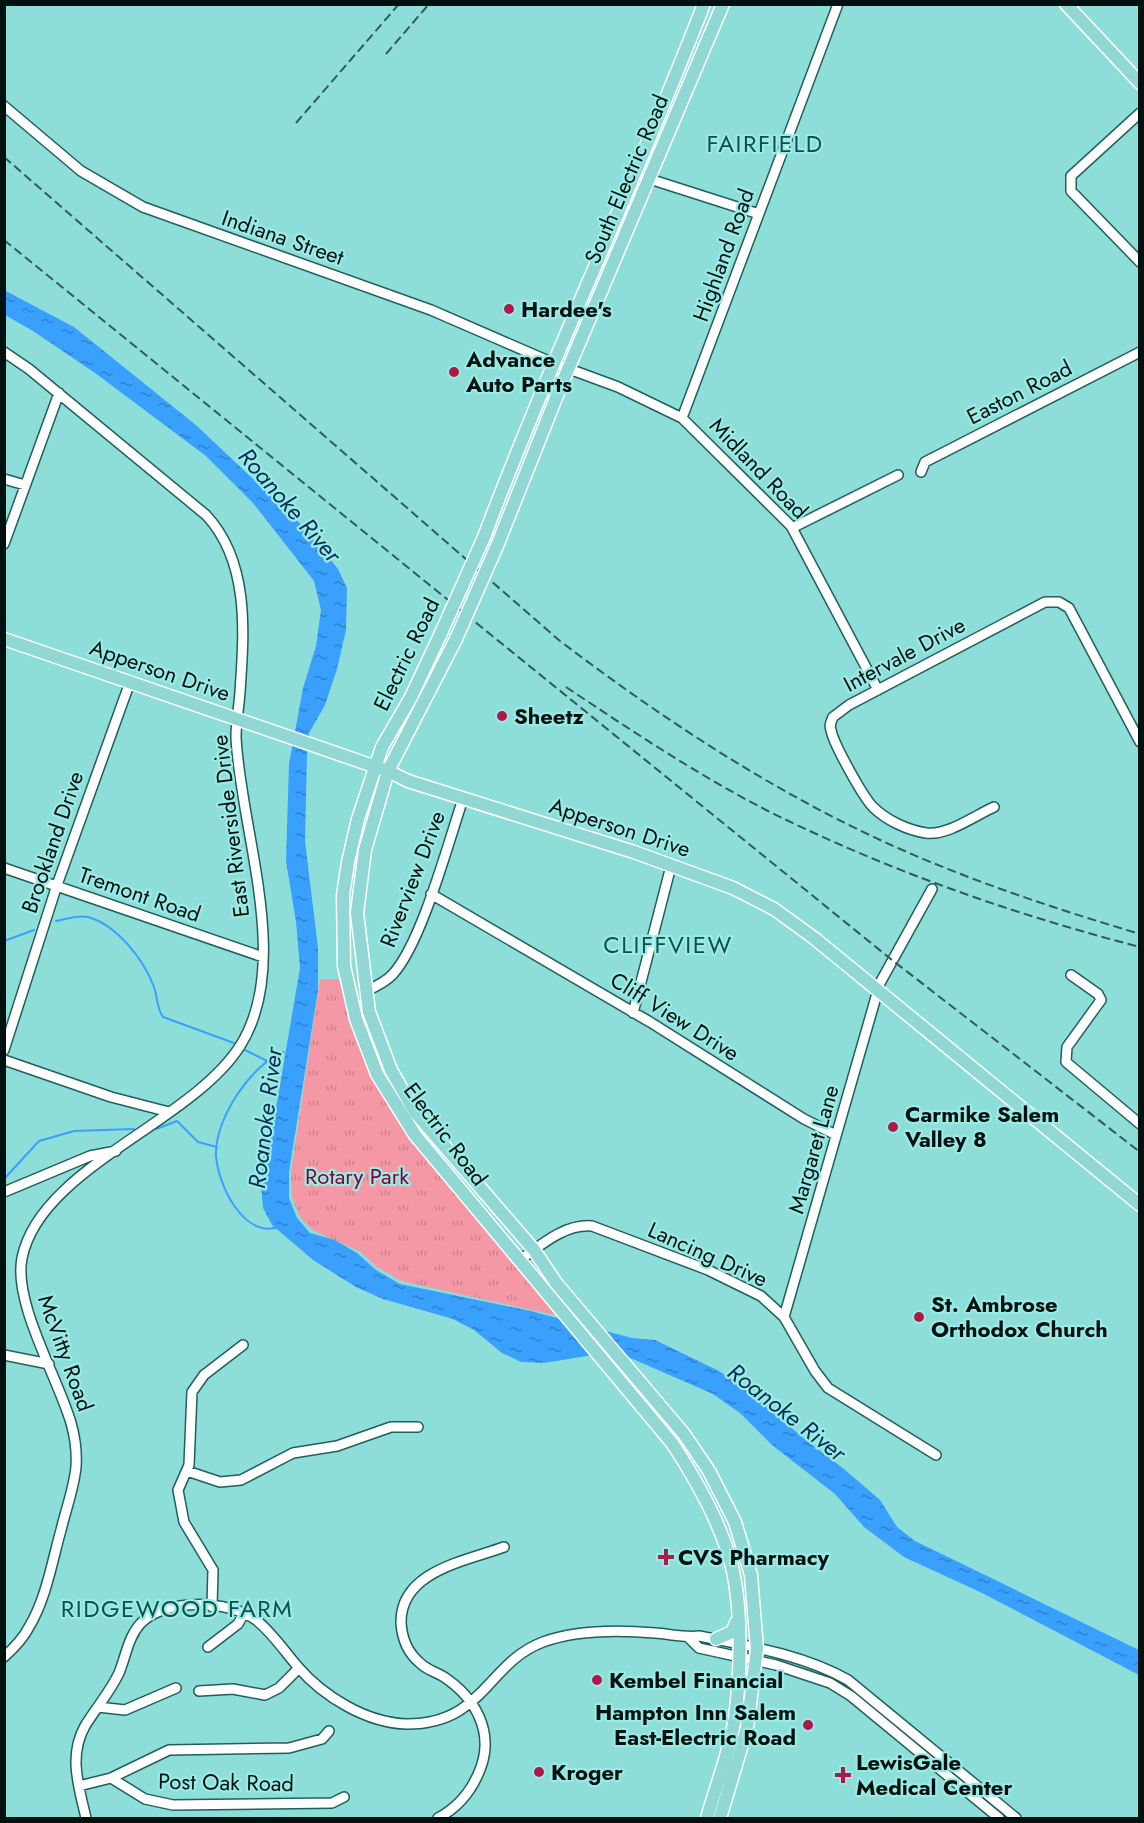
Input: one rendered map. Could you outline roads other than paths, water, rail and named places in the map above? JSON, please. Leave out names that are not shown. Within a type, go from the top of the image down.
[{"type":"main road","name":"South Electric Road","points":[[553,363],[704,4]]},
{"type":"main road","name":"South Electric Road","points":[[569,369],[723,4]]},
{"type":"main road","points":[[1066,4],[1140,83]]},
{"type":"main road","name":"Electric Road","points":[[553,363],[484,537],[411,697],[382,747],[375,766],[358,819],[343,895],[344,966],[356,1019],[377,1074],[415,1135],[520,1260],[552,1287],[649,1390],[697,1452],[735,1522],[751,1575],[756,1655],[747,1728],[720,1818]]},
{"type":"main road","name":"Electric Road","points":[[569,369],[497,546],[456,639],[388,771],[365,850],[358,897],[358,937],[366,991],[376,1034],[391,1070],[415,1112],[534,1250],[552,1287],[682,1459],[715,1522],[733,1570],[739,1644],[735,1718],[706,1818]]},
{"type":"main road","name":"Apperson Drive","points":[[4,639],[375,766],[408,781],[733,888],[774,909],[814,938],[1140,1205]]},
{"type":"main road","points":[[716,1639],[732,1632],[737,1620]]},
{"type":"street","name":"Highland Road","points":[[682,417],[838,4]]},
{"type":"street","name":"Indiana Street","points":[[4,106],[81,171],[132,202],[431,310],[569,369]]},
{"type":"street","points":[[1140,113],[1071,177],[1069,186],[1071,191],[1140,262]]},
{"type":"street","points":[[634,174],[759,214]]},
{"type":"street","name":"East Riverside Drive","points":[[4,352],[58,393],[206,515],[221,534],[232,559],[242,610],[243,645],[238,719],[239,760],[258,887],[263,957],[257,1007],[238,1050],[212,1078],[169,1112]]},
{"type":"street","name":"Easton Road","points":[[921,472],[925,462],[1140,352]]},
{"type":"street","name":"Midland Road","points":[[569,369],[618,387],[682,417],[792,528],[878,690]]},
{"type":"street","points":[[4,544],[58,393]]},
{"type":"street","points":[[792,528],[898,475]]},
{"type":"street","points":[[4,479],[25,485]]},
{"type":"street","name":"Intervale Drive","points":[[993,807],[939,832],[927,833],[906,828],[872,806],[830,727],[837,713],[1045,602],[1059,602],[1069,608],[1140,742]]},
{"type":"street","name":"Brookland Drive","points":[[4,1050],[57,885],[130,682]]},
{"type":"street","name":"Riverview Drive","points":[[366,991],[388,979],[395,972],[417,930],[463,799]]},
{"type":"street","points":[[633,1012],[671,866]]},
{"type":"street","name":"Tremont Road","points":[[4,868],[263,957]]},
{"type":"street","name":"Margaret Lane","points":[[784,1317],[882,977],[932,889]]},
{"type":"street","name":"Cliff View Drive","points":[[431,894],[633,1012],[804,1119],[836,1135]]},
{"type":"street","points":[[1071,975],[1098,994],[1101,1000],[1067,1047],[1066,1062],[1140,1124]]},
{"type":"street","points":[[4,1060],[111,1097],[169,1112]]},
{"type":"street","name":"McVitty Road","points":[[4,1657],[21,1639],[35,1617],[74,1479],[74,1434],[21,1284],[25,1246],[39,1220],[58,1197],[169,1112]]},
{"type":"street","points":[[4,1192],[90,1156],[118,1151]]},
{"type":"street","name":"Lancing Drive","points":[[520,1260],[563,1231],[592,1226],[749,1288],[784,1317],[815,1371],[828,1388],[936,1455]]},
{"type":"street","points":[[212,1607],[213,1570],[188,1530],[180,1510],[178,1490],[187,1472],[190,1456],[192,1392],[204,1375],[243,1345]]},
{"type":"street","points":[[4,1355],[49,1364]]},
{"type":"street","points":[[187,1472],[220,1482],[241,1480],[293,1453],[343,1444],[391,1427],[418,1427]]},
{"type":"street","points":[[438,1818],[467,1795],[483,1762],[484,1730],[472,1702],[453,1684],[414,1658],[402,1631],[403,1609],[414,1587],[429,1575],[504,1547]]},
{"type":"street","points":[[86,1818],[76,1769],[77,1746],[86,1725],[114,1682],[131,1639],[148,1617],[177,1606],[212,1607],[244,1613],[262,1625],[299,1668],[337,1700],[384,1721],[428,1722],[457,1713],[472,1702],[526,1650],[554,1638],[582,1634],[643,1632],[689,1638],[699,1636],[739,1644],[756,1655],[814,1676],[845,1692],[999,1818]]},
{"type":"street","points":[[208,1647],[238,1624],[244,1613]]},
{"type":"street","points":[[689,1638],[699,1648],[738,1658],[756,1655],[819,1666],[851,1682],[1016,1818]]},
{"type":"street","points":[[199,1691],[233,1689],[265,1695],[279,1688],[299,1668]]},
{"type":"street","points":[[845,1692],[851,1682]]},
{"type":"street","points":[[98,1707],[125,1710],[176,1688]]},
{"type":"street","points":[[79,1786],[111,1778],[169,1750],[289,1748],[322,1739],[329,1731]]},
{"type":"street","points":[[918,1751],[926,1744]]},
{"type":"street","name":"Post Oak Road","points":[[111,1778],[138,1796],[172,1805],[332,1803],[344,1797]]},
{"type":"water","points":[[4,290],[74,327],[197,426],[308,531],[338,569],[347,588],[346,630],[337,669],[325,705],[309,733],[307,754],[305,841],[318,948],[318,990],[289,1172],[289,1198],[297,1218],[310,1233],[335,1240],[357,1253],[376,1270],[400,1284],[531,1311],[632,1338],[655,1340],[719,1371],[749,1391],[880,1500],[897,1527],[915,1541],[1139,1650],[1139,1675],[982,1593],[904,1557],[864,1527],[835,1494],[772,1445],[740,1413],[713,1394],[628,1357],[599,1354],[544,1363],[521,1362],[502,1353],[474,1330],[453,1319],[383,1299],[356,1287],[313,1260],[272,1225],[263,1208],[261,1184],[265,1140],[276,1108],[300,968],[296,922],[286,861],[289,764],[303,688],[316,646],[321,610],[314,581],[253,503],[206,456],[95,373],[5,315]]},
{"type":"waterway","points":[[56,921],[84,917],[99,921],[119,936],[144,966],[154,987],[159,1010],[163,1017],[234,1043]]},
{"type":"waterway","points":[[4,941],[34,930]]},
{"type":"waterway","name":"Roanoke River","points":[[245,1050],[267,1061]]},
{"type":"waterway","name":"Roanoke River","points":[[279,1227],[266,1229],[254,1225],[244,1217],[227,1194],[216,1156],[221,1126],[237,1095],[259,1068],[284,1052]]},
{"type":"waterway","points":[[156,1129],[177,1121],[198,1142],[217,1147]]},
{"type":"waterway","points":[[4,1179],[39,1141],[74,1131],[134,1129]]},
{"type":"railway","points":[[296,123],[399,4]]},
{"type":"railway","points":[[386,54],[429,4]]},
{"type":"railway","points":[[4,157],[560,641],[648,705],[786,792],[883,841],[984,883],[1140,934]]},
{"type":"railway","points":[[4,240],[892,960],[1140,1152]]},
{"type":"railway","points":[[566,687],[716,783],[813,832],[951,889],[1045,920],[1140,947]]},
{"type":"place","name":"Hardee's","points":[[509,309]]},
{"type":"place","name":"Advance Auto Parts","points":[[454,372]]},
{"type":"place","name":"Sheetz","points":[[502,716]]},
{"type":"place","name":"Carmike Salem Valley 8","points":[[893,1127]]},
{"type":"place","name":"St. Ambrose Orthodox Church","points":[[919,1317]]},
{"type":"place","name":"CVS Pharmacy","points":[[666,1557]]},
{"type":"place","name":"Kembel Financial","points":[[597,1680]]},
{"type":"place","name":"Hampton Inn Salem East-Electric Road","points":[[808,1725]]},
{"type":"place","name":"Kroger","points":[[539,1772]]},
{"type":"place","name":"LewisGale Medical Center","points":[[843,1775]]},
{"type":"district","name":"FAIRFIELD","points":[[765,143]]},
{"type":"district","name":"CLIFFVIEW","points":[[668,944]]},
{"type":"district","name":"RIDGEWOOD FARM","points":[[177,1608]]},
{"type":"park label","name":"Rotary Park","points":[[357,1176]]}]
